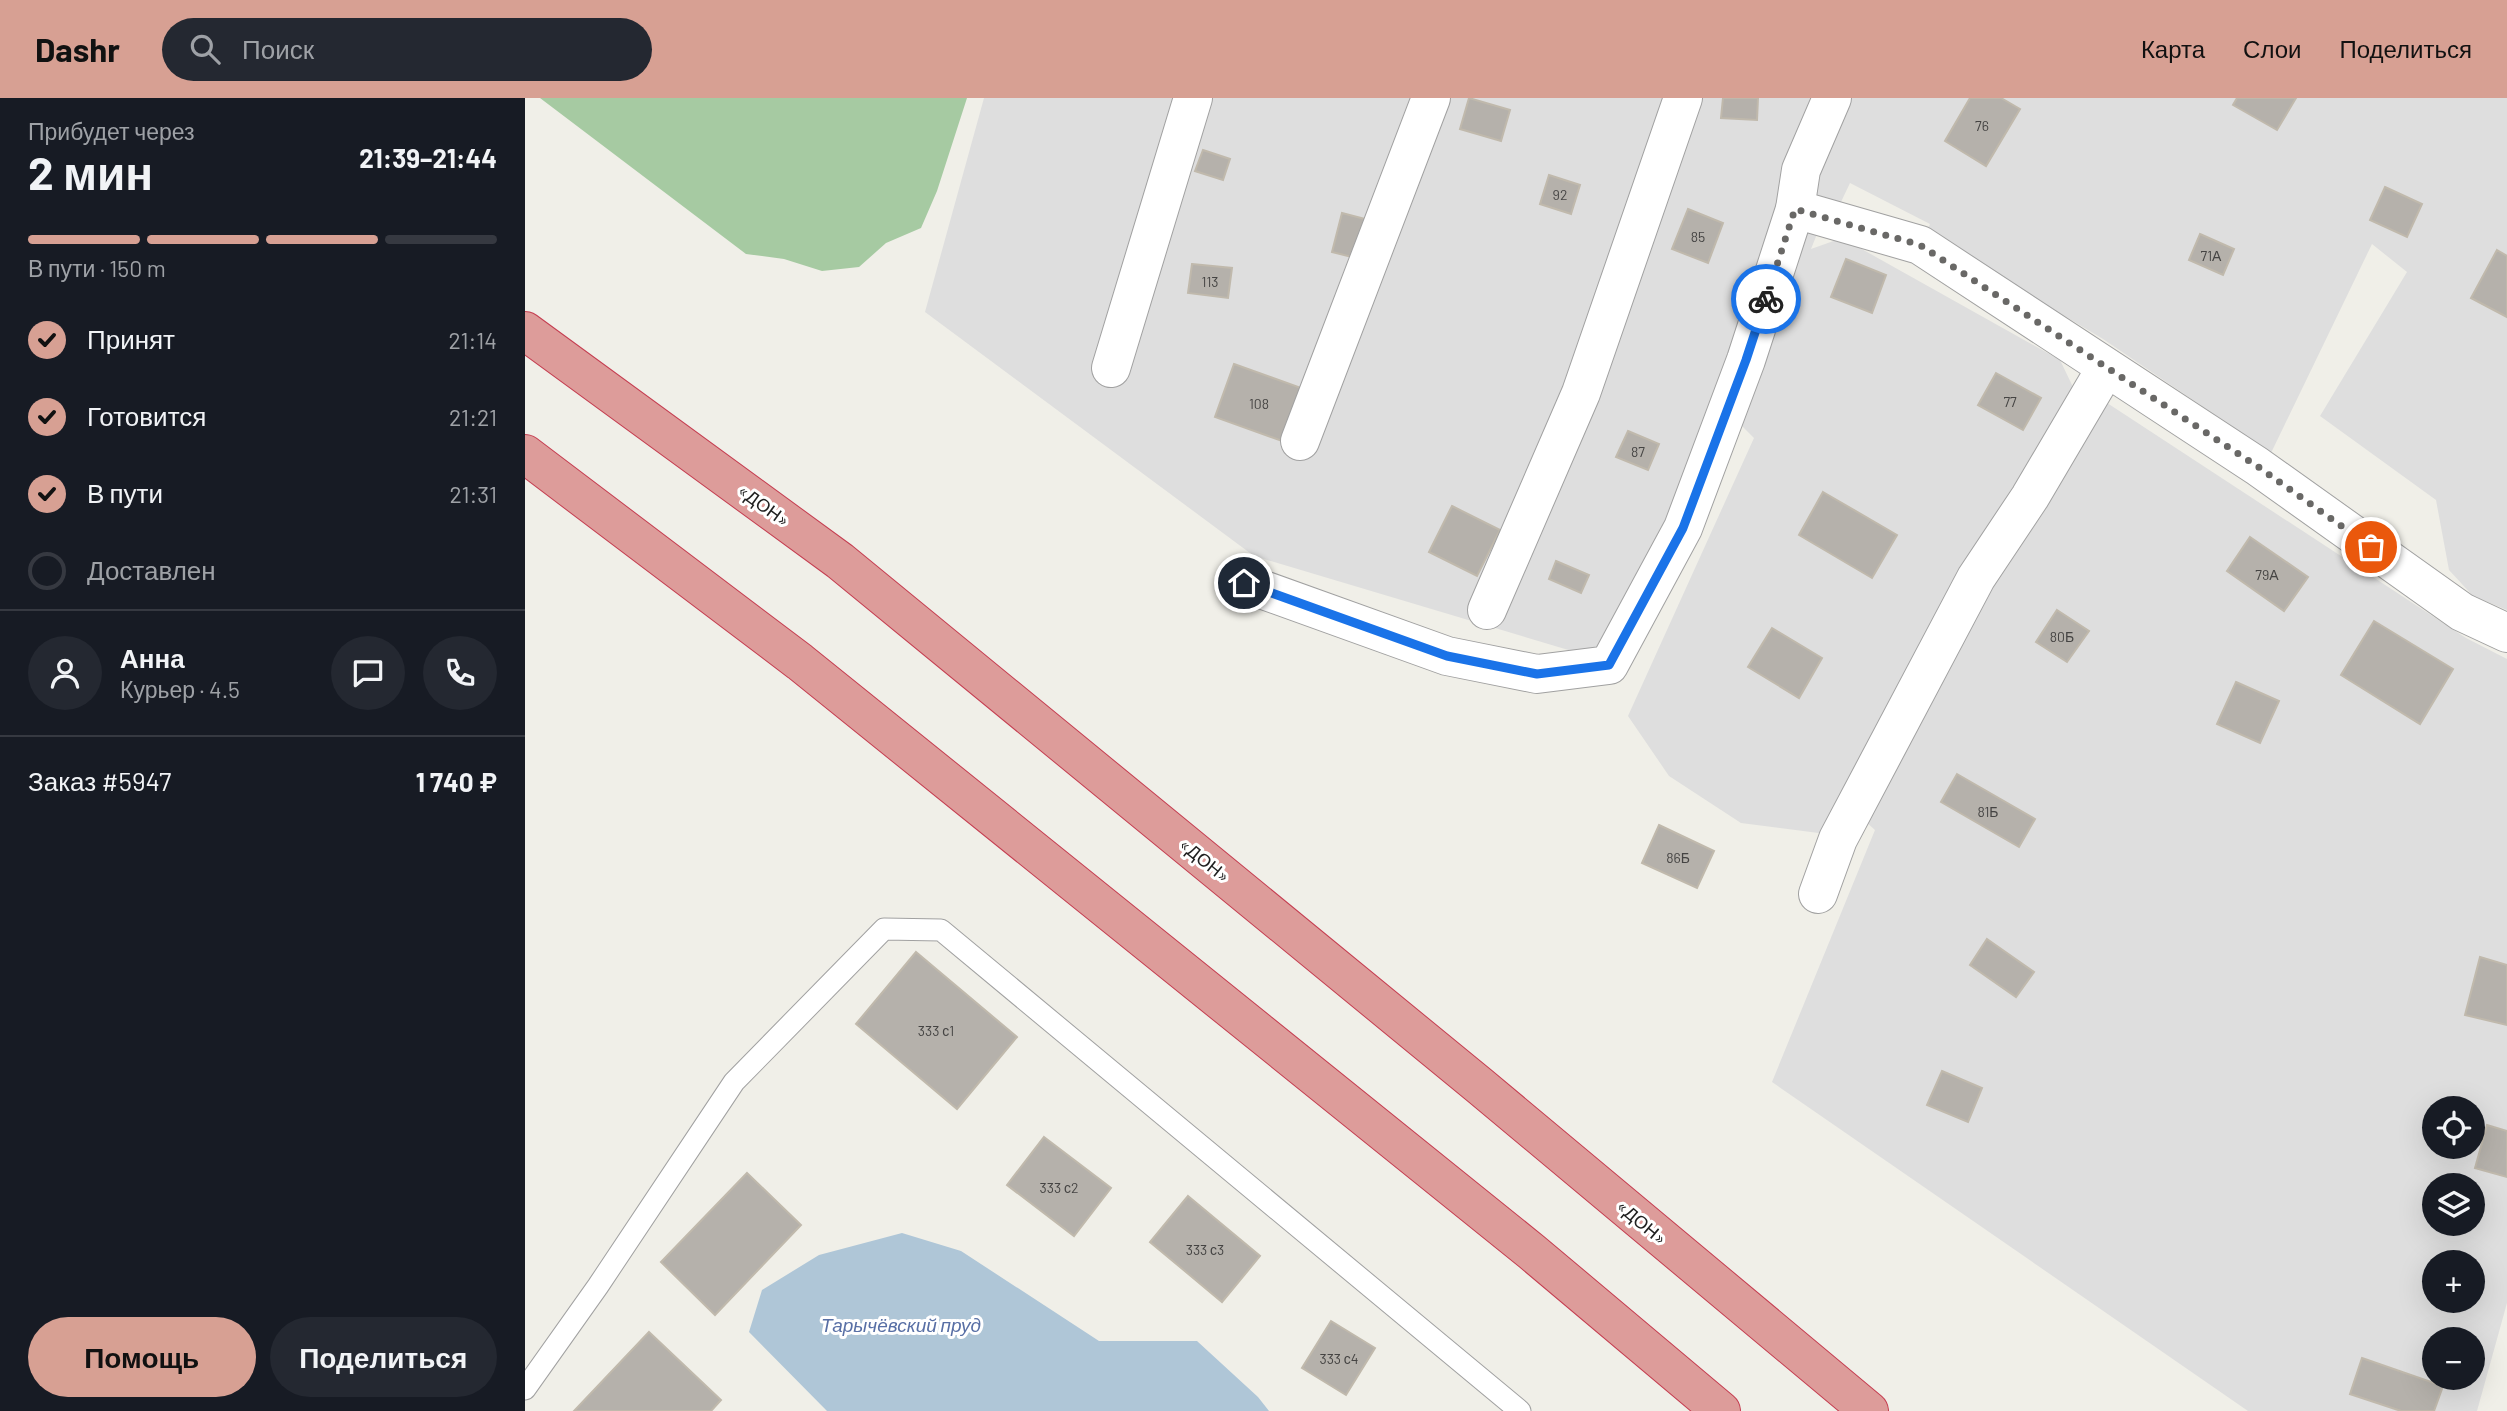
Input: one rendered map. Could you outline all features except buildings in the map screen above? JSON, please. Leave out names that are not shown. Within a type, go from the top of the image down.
[{"type":"highway","name":"«ДОН»","points":[[525,331],[841,561],[1480,1086],[1869,1411]]},
{"type":"highway","points":[[525,454],[800,662],[1532,1252],[1721,1411]]},
{"type":"street","points":[[1111,368],[1193,98]]},
{"type":"street","points":[[1300,441],[1430,98]]},
{"type":"street","points":[[1487,610],[1581,393],[1683,98]]},
{"type":"street","points":[[1244,583],[1447,656],[1537,674],[1609,665],[1683,528],[1746,360],[1795,209],[1801,170],[1832,98]]},
{"type":"street","points":[[1795,209],[1920,245],[2257,466],[2462,612],[2507,633]]},
{"type":"street","points":[[1818,894],[1838,839],[1976,578],[2029,497],[2106,368]]},
{"type":"lane","points":[[525,1389],[599,1286],[734,1082],[884,929],[941,930],[1520,1411]]},
{"type":"shaded area","points":[[984,98],[2507,98],[2507,610],[2473,596],[2449,570],[2436,500],[2320,416],[2407,272],[2372,244],[2271,453],[2103,339],[1926,233],[1930,224],[1850,183],[1840,204],[1831,199],[1811,249],[1842,238],[2060,360],[2073,387],[1834,835],[1741,823],[1669,776],[1628,716],[1754,438],[1741,425],[1622,666],[1254,556],[925,312]]},
{"type":"shaded area","points":[[2098,397],[2466,638],[2507,659],[2507,1303],[2485,1382],[2485,1327],[2422,1327],[2422,1390],[2483,1390],[2477,1411],[2248,1411],[1772,1082],[1875,830],[1856,813]]},
{"type":"green space","points":[[540,98],[967,98],[937,191],[921,228],[886,243],[859,267],[822,271],[784,259],[746,254]]},
{"type":"water","name":"Тарычёвский пруд","points":[[902,1233],[961,1251],[1099,1341],[1197,1341],[1258,1397],[1269,1411],[827,1411],[749,1332],[762,1290],[819,1255]]},
{"type":"way so far","points":[[1766,299],[1795,209],[1920,245],[2257,466],[2371,547]]},
{"type":"route","points":[[1244,583],[1447,656],[1537,674],[1609,665],[1683,528],[1766,299]]}]
